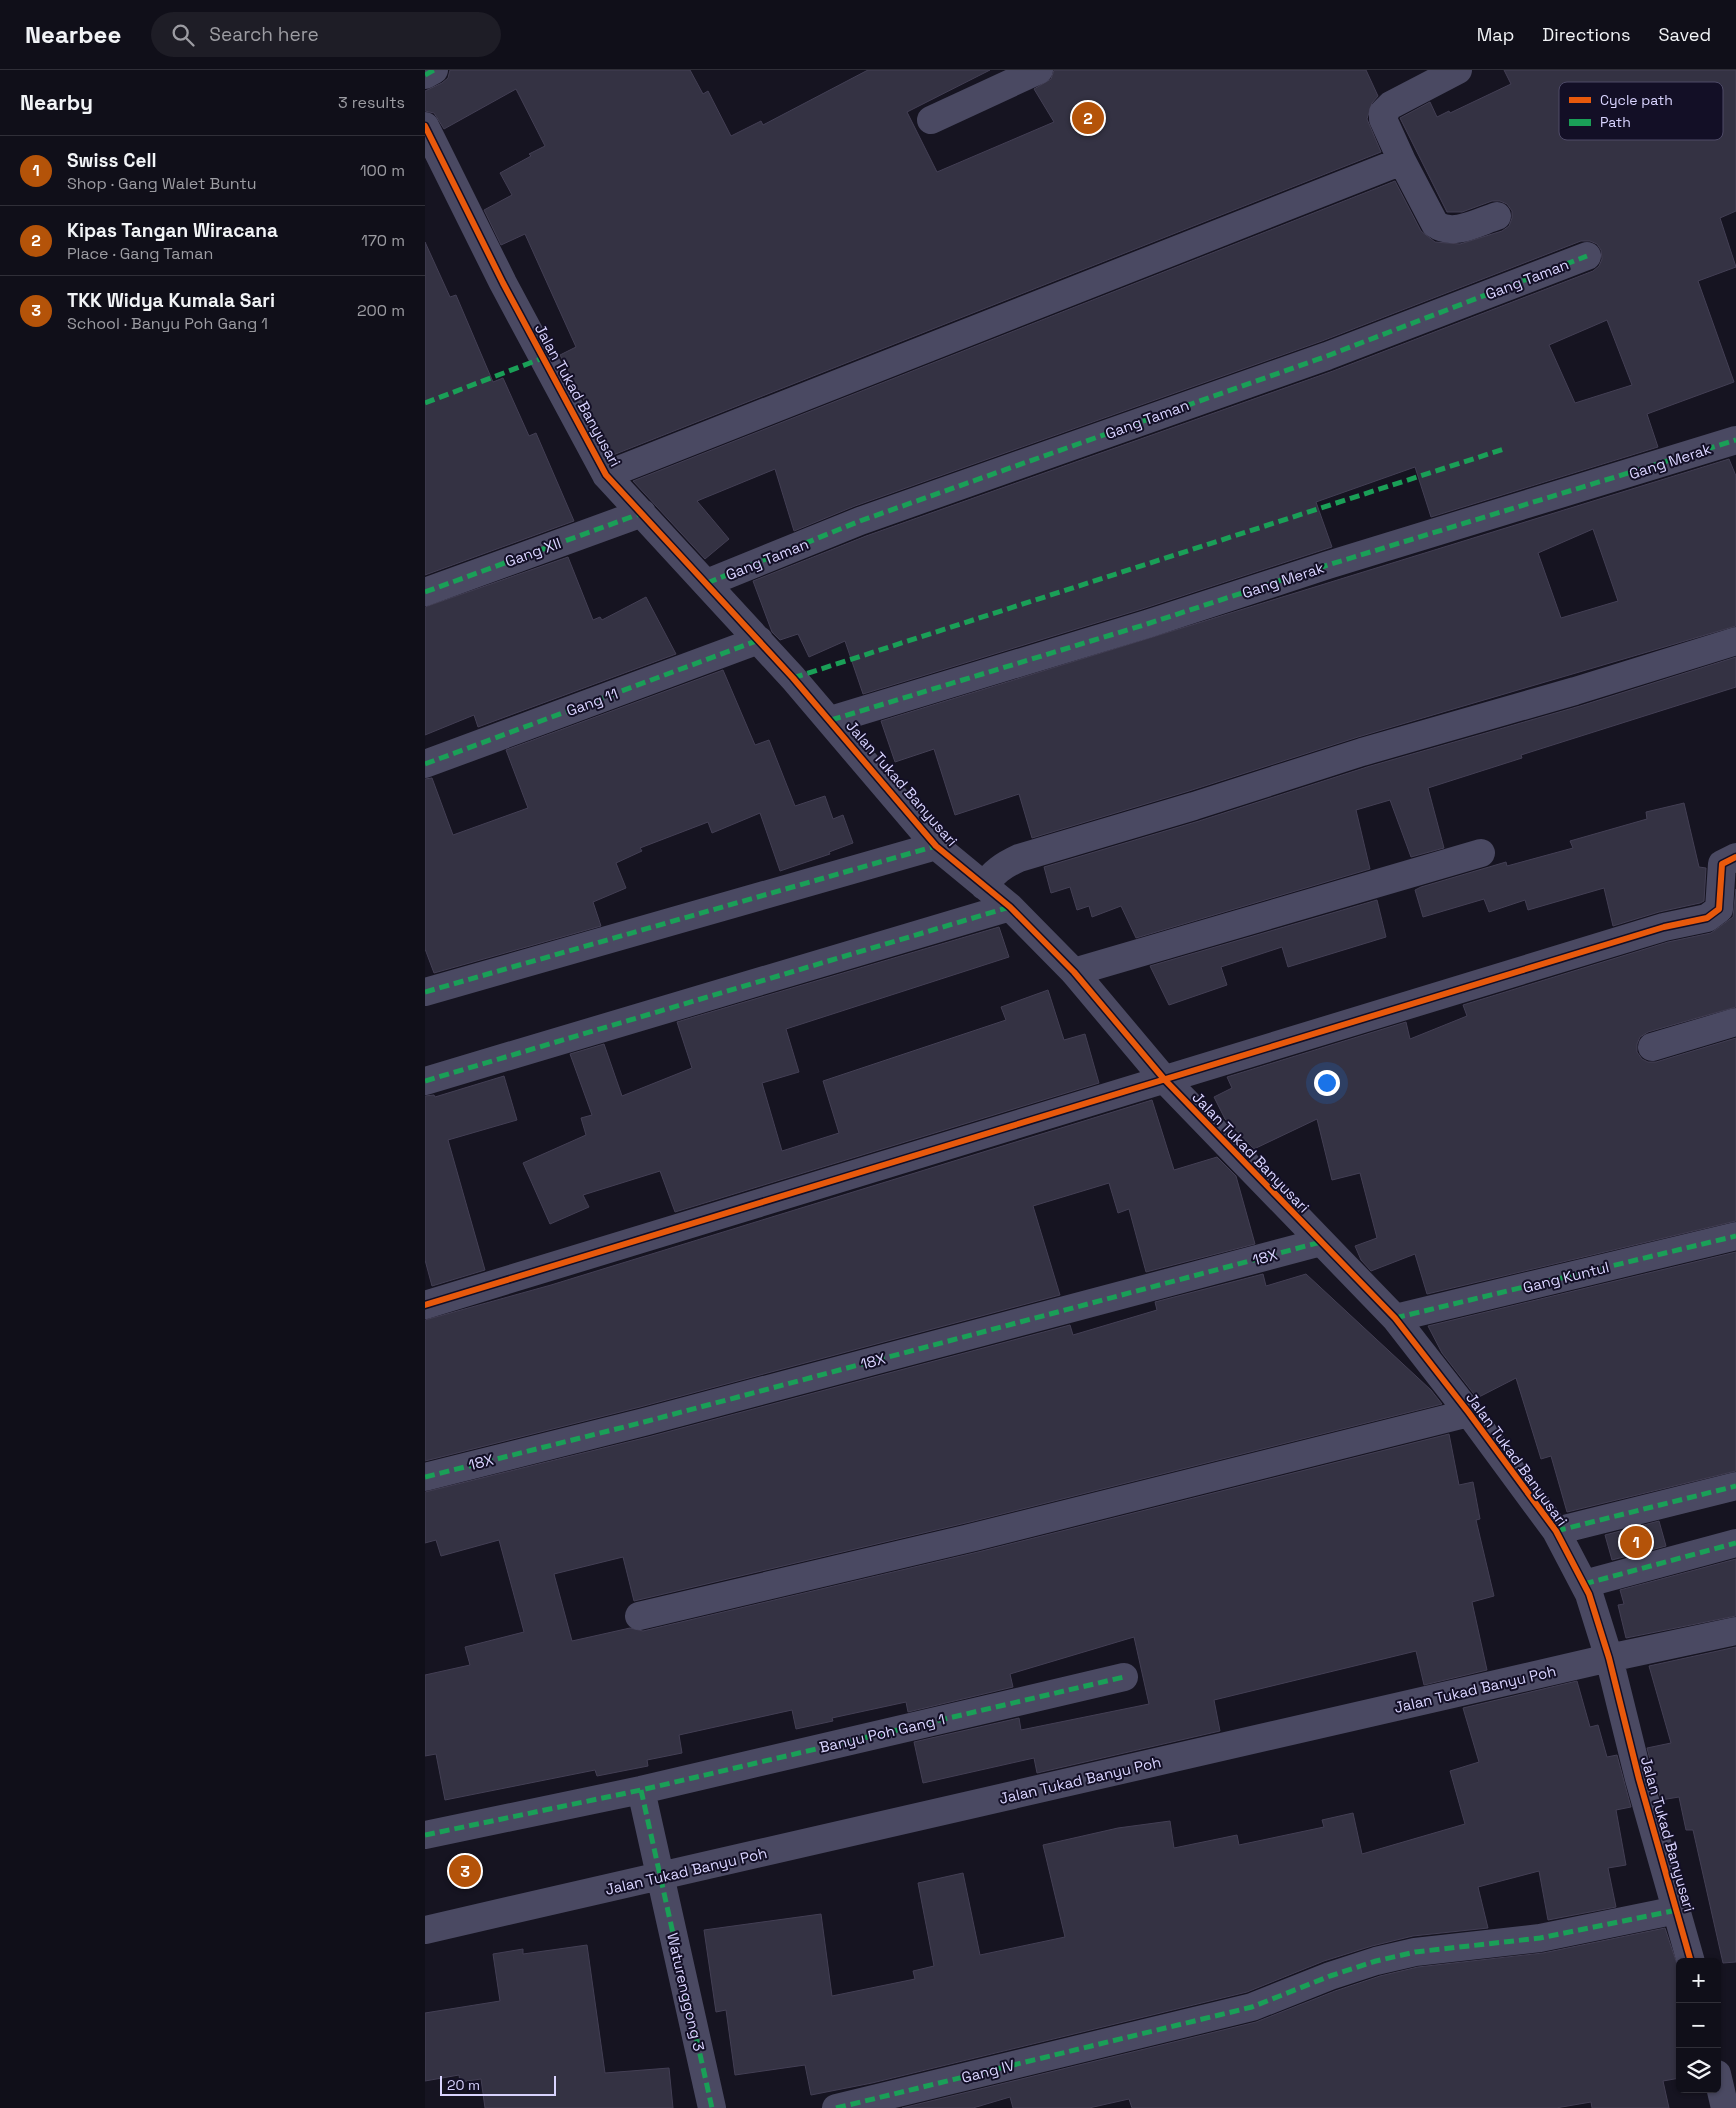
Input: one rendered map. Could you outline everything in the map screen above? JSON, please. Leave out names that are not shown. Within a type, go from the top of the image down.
[{"type":"street","points":[[425,75],[434,70]]},
{"type":"street","points":[[931,120],[1039,70]]},
{"type":"street","points":[[1458,70],[1391,105],[1383,113],[1401,161],[1435,224],[1440,228],[1453,230],[1497,216]]},
{"type":"street","name":"Jalan Tukad Banyusari","points":[[429,140],[606,475],[831,720],[937,846],[1010,907],[1074,972],[1164,1079],[1395,1318],[1556,1531],[1584,1584],[1609,1658],[1639,1779],[1690,1958]]},
{"type":"street","points":[[606,475],[1401,161]]},
{"type":"street","name":"Gang Taman","points":[[707,583],[895,508],[1327,356],[1587,256]]},
{"type":"street","name":"Gang Merak","points":[[831,720],[1736,440]]},
{"type":"street","name":"Gang XII","points":[[425,592],[642,513]]},
{"type":"street","name":"Gang 11","points":[[425,764],[759,640]]},
{"type":"street","points":[[984,886],[990,876],[1003,865],[1019,858],[1194,806],[1362,752],[1575,691],[1736,641]]},
{"type":"street","points":[[425,992],[937,846]]},
{"type":"street","points":[[1074,972],[1481,853]]},
{"type":"street","points":[[425,1305],[1654,930],[1707,918],[1719,909],[1728,862]]},
{"type":"street","points":[[425,1081],[1010,907]]},
{"type":"street","points":[[1652,1047],[1736,1022]]},
{"type":"street","name":"Gang Kuntul","points":[[1395,1318],[1736,1236]]},
{"type":"street","name":"18X","points":[[425,1477],[663,1417],[1321,1242]]},
{"type":"street","points":[[639,1616],[975,1537],[1469,1414]]},
{"type":"street","points":[[1556,1531],[1736,1486]]},
{"type":"street","points":[[1584,1584],[1736,1543]]},
{"type":"street","name":"Jalan Tukad Banyu Poh","points":[[425,1930],[1609,1658],[1736,1631]]},
{"type":"street","name":"Banyu Poh Gang 1","points":[[425,1835],[641,1790],[1124,1677]]},
{"type":"street","points":[[641,1790],[660,1877]]},
{"type":"street","name":"Waturenggong 3","points":[[660,1877],[712,2108]]},
{"type":"street","name":"Gang IV","points":[[836,2108],[1252,2007],[1330,1976],[1376,1961],[1415,1952],[1540,1938],[1677,1910]]},
{"type":"street","points":[[1721,2091],[1725,2108]]},
{"type":"building","points":[[450,70],[690,70],[703,94],[708,91],[731,136],[761,121],[763,125],[868,70],[990,70],[907,112],[937,172],[1054,122],[1034,89],[1051,79],[1054,70],[1366,70],[1378,96],[1372,103],[1367,119],[1381,152],[613,455],[560,355],[576,347],[525,234],[501,245],[484,210],[512,195],[500,173],[545,146],[516,89],[444,129],[434,113],[425,111],[425,91],[448,78]]},
{"type":"building","points":[[1504,70],[1736,70],[1736,211],[1720,218],[1736,267],[1698,281],[1734,382],[1647,414],[1658,447],[1431,517],[1415,467],[1316,502],[1332,547],[1142,609],[863,694],[845,641],[809,657],[798,634],[780,640],[772,632],[753,581],[866,536],[1333,371],[1593,271],[1599,266],[1602,259],[1601,250],[1597,244],[1590,241],[1581,241],[1322,341],[855,506],[794,531],[775,469],[697,501],[729,539],[705,559],[633,481],[1395,181],[1421,231],[1435,242],[1460,244],[1502,231],[1509,226],[1512,211],[1507,204],[1500,201],[1492,201],[1462,212],[1447,212],[1400,118],[1430,102],[1437,117],[1449,111],[1450,113],[1511,84]],"holes":[[[1607,320],[1632,385],[1575,403],[1549,345]]]},
{"type":"building","points":[[425,242],[450,297],[456,295],[493,382],[503,378],[529,436],[536,433],[574,521],[425,575]]},
{"type":"building","points":[[1729,459],[1736,476],[1736,626],[1358,737],[1189,791],[1032,838],[1019,794],[955,815],[934,749],[895,762],[881,721]],"holes":[[[1593,529],[1618,601],[1561,618],[1538,553]]]},
{"type":"building","points":[[568,557],[593,620],[600,617],[602,620],[646,597],[676,654],[478,727],[474,715],[425,735],[425,607]]},
{"type":"building","points":[[1736,657],[1736,687],[1521,755],[1522,758],[1428,788],[1444,848],[1411,857],[1390,800],[1356,810],[1370,869],[1136,938],[1121,906],[1092,917],[1089,906],[1077,910],[1070,887],[1051,893],[1044,867],[1199,821],[1367,767],[1580,706]]},
{"type":"building","points":[[723,670],[755,745],[769,740],[795,806],[825,796],[833,819],[843,815],[853,843],[829,852],[830,854],[780,871],[760,813],[712,833],[708,822],[640,848],[642,851],[616,863],[626,888],[593,902],[601,926],[434,973],[425,949],[425,779],[432,778],[453,835],[528,808],[506,750]]},
{"type":"building","points":[[1684,803],[1699,867],[1706,868],[1704,901],[1700,903],[1659,912],[1613,926],[1604,888],[1528,910],[1525,900],[1489,912],[1484,899],[1423,917],[1415,890],[1421,887],[1506,862],[1507,866],[1573,848],[1570,841],[1647,819],[1646,812]]},
{"type":"building","points":[[1736,889],[1736,1007],[1648,1032],[1640,1037],[1637,1044],[1637,1052],[1642,1059],[1648,1062],[1656,1062],[1736,1038],[1736,1221],[1427,1294],[1415,1254],[1371,1271],[1361,1260],[1355,1246],[1377,1238],[1360,1173],[1332,1180],[1317,1119],[1254,1149],[1225,1119],[1214,1097],[1232,1088],[1227,1077],[1406,1022],[1410,1039],[1467,1016],[1463,1005],[1668,942],[1711,933],[1733,917]]},
{"type":"building","points":[[1377,900],[1386,937],[1288,967],[1282,947],[1221,967],[1227,985],[1169,1005],[1150,966]]},
{"type":"building","points":[[999,927],[1009,957],[786,1029],[799,1072],[762,1083],[782,1151],[839,1133],[823,1081],[1006,1020],[1001,1007],[1048,990],[1064,1040],[1085,1034],[1099,1083],[675,1212],[660,1171],[583,1195],[589,1207],[550,1224],[523,1163],[586,1135],[581,1118],[592,1115],[570,1054],[604,1044],[622,1096],[692,1068],[677,1022]]},
{"type":"building","points":[[504,1076],[517,1120],[448,1140],[485,1270],[432,1286],[425,1260],[425,1096],[434,1095],[435,1097]]},
{"type":"building","points":[[1152,1100],[1174,1170],[1217,1157],[1236,1176],[1255,1244],[1146,1272],[1129,1209],[1118,1213],[1109,1183],[1033,1206],[1060,1295],[640,1407],[425,1461],[425,1320],[551,1285]]},
{"type":"building","points":[[1736,1252],[1736,1471],[1567,1512],[1551,1456],[1541,1459],[1516,1378],[1477,1398],[1442,1353],[1428,1326]]},
{"type":"building","points":[[1263,1274],[1266,1286],[1306,1274],[1431,1390],[1442,1404],[970,1522],[634,1601],[623,1557],[554,1574],[572,1641],[630,1628],[643,1631],[978,1552],[1449,1434],[1459,1485],[1473,1482],[1480,1519],[1476,1520],[1494,1596],[1472,1602],[1487,1670],[1424,1685],[1416,1651],[1214,1700],[1220,1731],[1037,1773],[1034,1758],[923,1783],[914,1742],[1019,1718],[1021,1730],[1149,1704],[1134,1637],[1010,1674],[1013,1687],[908,1712],[906,1702],[832,1718],[833,1721],[796,1729],[792,1710],[679,1735],[682,1753],[647,1760],[648,1766],[597,1776],[595,1770],[445,1800],[436,1754],[425,1756],[425,1675],[470,1665],[465,1647],[524,1632],[499,1540],[441,1556],[436,1540],[425,1543],[425,1492],[648,1437],[1070,1325],[1073,1335],[1157,1310],[1155,1302]]},
{"type":"building","points":[[1659,1521],[1666,1546],[1612,1560],[1605,1535]]},
{"type":"building","points":[[1736,1559],[1736,1616],[1626,1638],[1618,1605],[1624,1604],[1620,1590]]},
{"type":"building","points":[[1736,1647],[1736,1962],[1723,1963],[1693,1830],[1686,1830],[1679,1797],[1661,1800],[1647,1748],[1671,1743],[1649,1666]]},
{"type":"building","points":[[1577,1681],[1590,1727],[1598,1725],[1607,1757],[1617,1755],[1631,1807],[1616,1810],[1626,1865],[1608,1868],[1616,1907],[1548,1920],[1539,1871],[1478,1887],[1488,1928],[1413,1936],[1372,1946],[1324,1961],[1247,1992],[872,2083],[811,2095],[805,2065],[735,2075],[726,2010],[716,2012],[704,1930],[821,1914],[832,1996],[915,1979],[913,1971],[934,1966],[918,1883],[963,1873],[980,1955],[1065,1937],[1043,1845],[1118,1828],[1170,1821],[1174,1848],[1237,1835],[1239,1845],[1324,1827],[1322,1820],[1353,1813],[1362,1854],[1465,1824],[1450,1771],[1479,1762],[1463,1708]]},
{"type":"building","points":[[1665,1928],[1676,1961],[1676,2079],[1663,2081],[1669,2108],[1592,2108],[1591,2102],[1556,2108],[1132,2108],[1129,2099],[1089,2108],[1013,2108],[1010,2097],[973,2108],[902,2108],[1256,2022],[1335,1991],[1380,1976],[1418,1967],[1543,1953]]},
{"type":"building","points":[[587,1945],[605,2073],[669,2068],[673,2108],[485,2108],[481,2079],[460,2082],[459,2075],[425,2081],[425,2013],[500,2001],[493,1954],[523,1949],[523,1954]]},
{"type":"marked path","points":[[425,75],[434,70]]},
{"type":"marked path","points":[[707,583],[860,521],[1327,356],[1587,256]]},
{"type":"marked path","points":[[425,403],[543,358]]},
{"type":"marked path","points":[[831,720],[1147,624],[1328,565],[1736,440]]},
{"type":"marked path","points":[[793,678],[1504,449]]},
{"type":"marked path","points":[[425,592],[642,513]]},
{"type":"marked path","points":[[425,764],[759,640]]},
{"type":"marked path","points":[[425,992],[936,846]]},
{"type":"marked path","points":[[425,1081],[1010,907]]},
{"type":"marked path","points":[[1395,1318],[1736,1236]]},
{"type":"marked path","points":[[425,1477],[644,1422],[1321,1242]]},
{"type":"marked path","points":[[1556,1531],[1736,1486]]},
{"type":"marked path","points":[[1584,1584],[1736,1543]]},
{"type":"marked path","points":[[425,1835],[641,1790],[1124,1677]]},
{"type":"marked path","points":[[641,1790],[712,2108]]},
{"type":"marked path","points":[[836,2108],[1252,2007],[1330,1976],[1376,1961],[1415,1952],[1540,1938],[1677,1910]]},
{"type":"cycle path","points":[[425,126],[503,283],[606,475],[793,678],[936,846],[1010,907],[1074,972],[1164,1079],[1395,1318],[1469,1413],[1556,1531],[1589,1594],[1609,1658],[1639,1779],[1690,1958]]},
{"type":"cycle path","points":[[425,1305],[1664,927],[1707,918],[1719,909],[1722,864],[1736,857]]},
{"type":"place","name":"Kipas Tangan Wiracana","points":[[1088,118]]},
{"type":"place","name":"Swiss Cell","points":[[1636,1542]]},
{"type":"place","name":"TKK Widya Kumala Sari","points":[[465,1871]]}]
